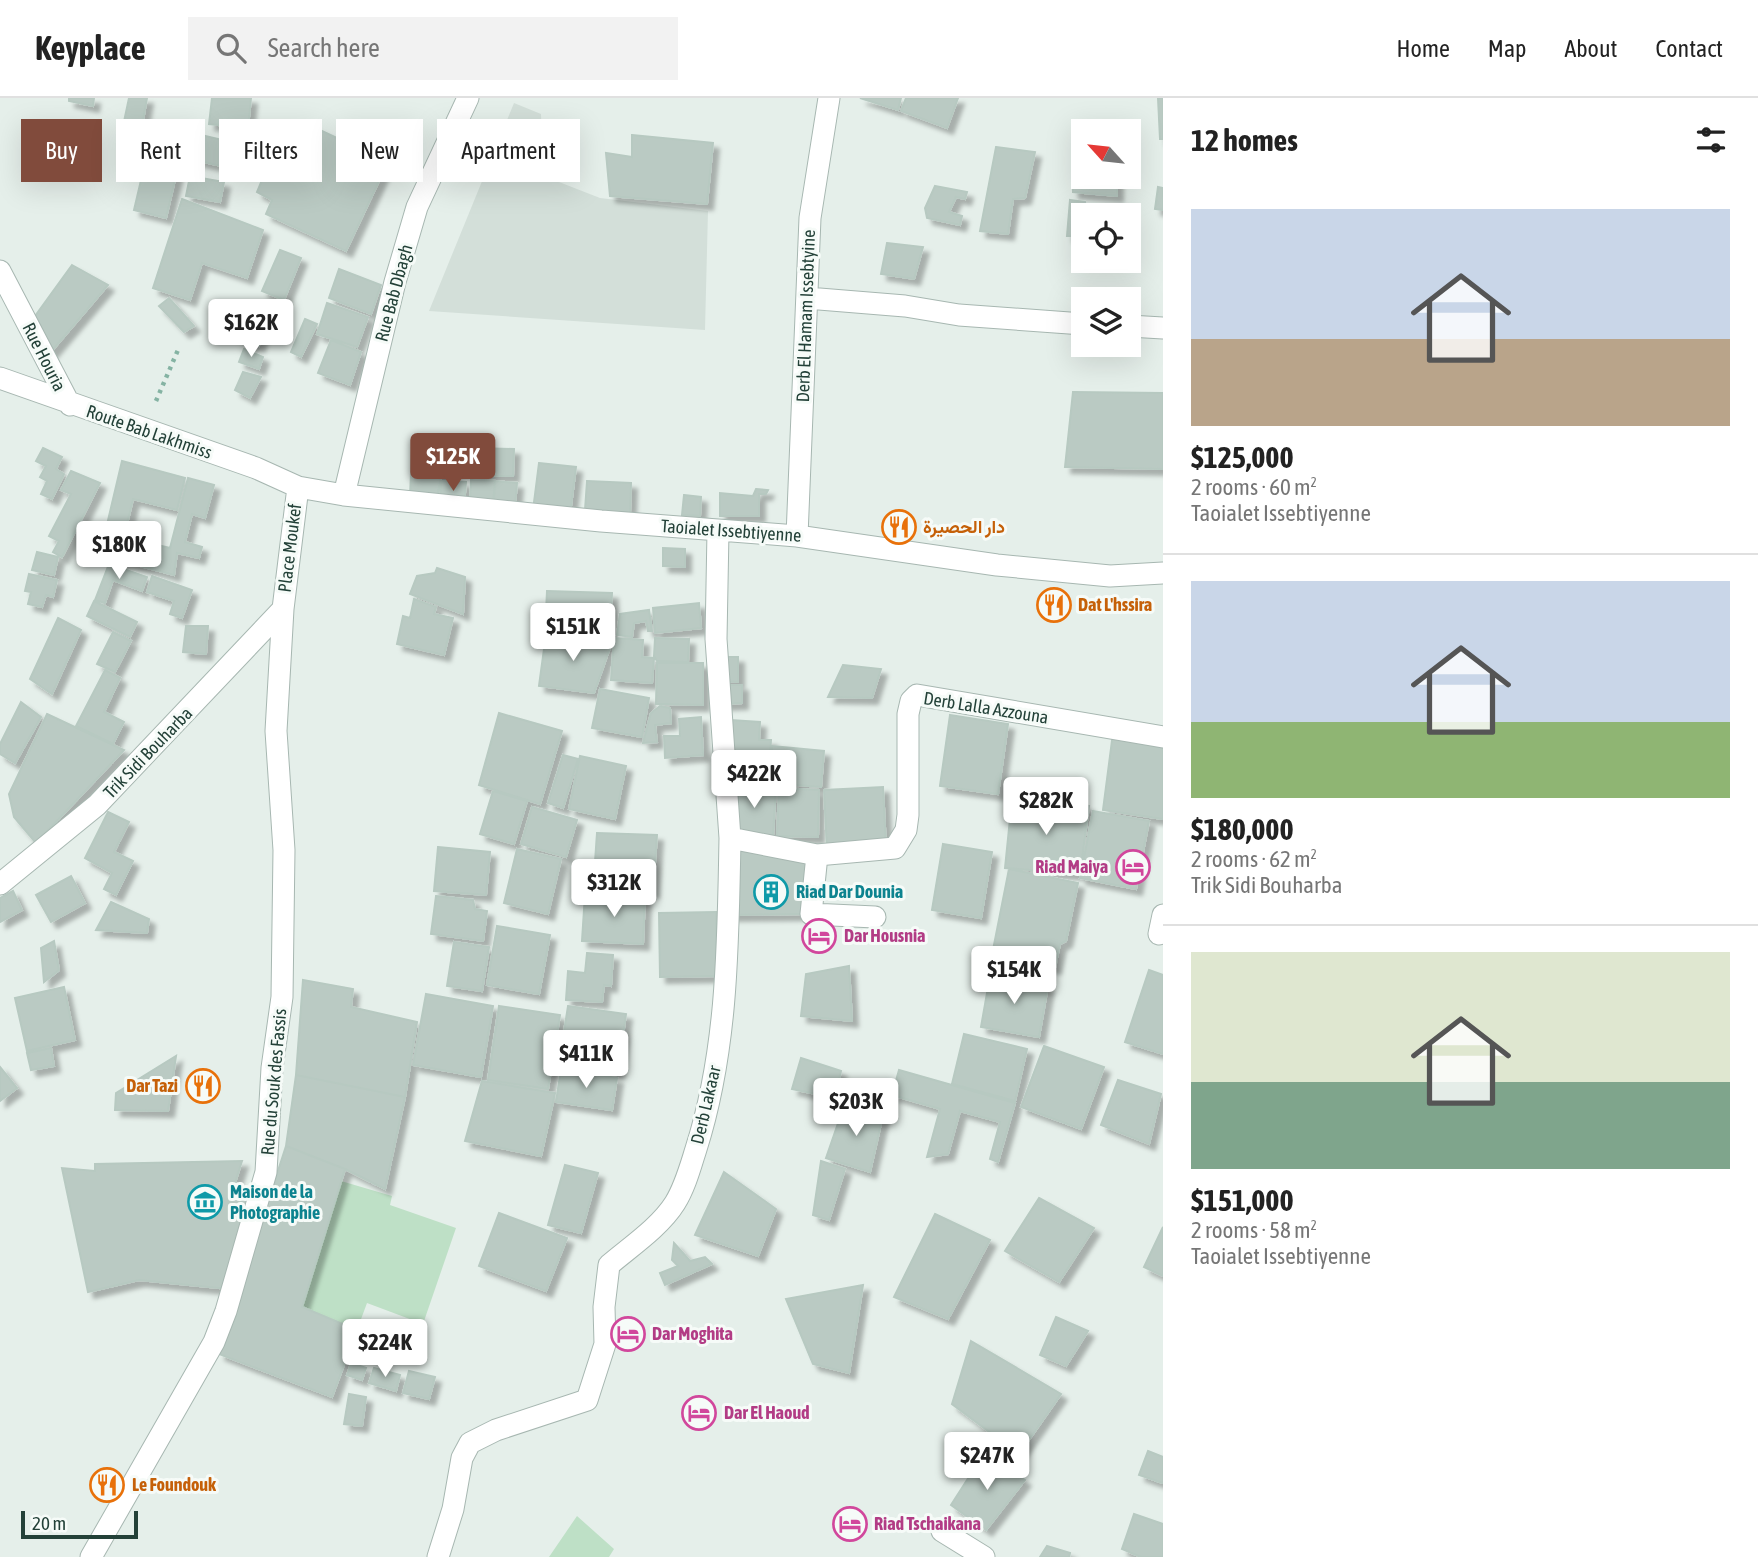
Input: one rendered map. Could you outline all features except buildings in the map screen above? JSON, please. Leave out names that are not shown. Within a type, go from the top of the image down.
[{"type":"street","name":"Rue Bab Dbagh","points":[[344,495],[395,282],[417,207],[468,98]]},
{"type":"street","name":"Derb El Hamam Issebtyine","points":[[797,536],[810,218],[828,98]]},
{"type":"street","name":"Rue Houria","points":[[0,271],[69,405]]},
{"type":"street","points":[[807,299],[1071,323]]},
{"type":"street","points":[[1141,327],[1163,328]]},
{"type":"street","name":"Route Bab Lakhmiss","points":[[0,378],[69,405],[256,468],[298,487]]},
{"type":"street","name":"Taoialet Issebtiyenne","points":[[298,487],[344,495],[718,531],[797,536],[997,565],[1110,576],[1163,573]]},
{"type":"street","name":"Place Moukef","points":[[283,608],[298,487]]},
{"type":"street","name":"Derb Lakaar","points":[[438,1557],[453,1509],[462,1458],[470,1443],[496,1430],[587,1400],[605,1344],[604,1307],[609,1265],[673,1206],[683,1189],[705,1122],[715,1073],[727,940],[730,838],[716,639],[718,531]]},
{"type":"street","name":"Trik Sidi Bouharba","points":[[0,884],[97,805],[283,608]]},
{"type":"street","name":"Rue du Souk des Fassis","points":[[91,1557],[174,1418],[215,1342],[266,1172],[272,1068],[282,997],[284,850],[276,731],[283,608]]},
{"type":"street","name":"Derb Lalla Azzouna","points":[[730,838],[817,855],[895,848],[906,830],[908,714],[911,701],[917,695],[1163,737]]},
{"type":"street","points":[[817,855],[811,914],[875,917]]},
{"type":"street","points":[[942,1531],[984,1557]]},
{"type":"path","points":[[143,430],[178,350]]},
{"type":"shaded area","points":[[514,103],[541,114],[541,119],[507,119]]},
{"type":"shaded area","points":[[482,182],[559,182],[600,198],[708,211],[705,330],[429,311]]},
{"type":"green space","points":[[341,1181],[392,1196],[390,1205],[456,1228],[423,1324],[367,1303],[357,1330],[302,1307]]},
{"type":"green space","points":[[577,1516],[614,1549],[609,1557],[549,1557]]},
{"type":"place","name":"دار الحصيرة","points":[[899,527]]},
{"type":"place","name":"Dat L'hssira","points":[[1054,605]]},
{"type":"place","name":"Riad Maiya","points":[[1133,867]]},
{"type":"place","name":"Riad Dar Dounia","points":[[771,892]]},
{"type":"place","name":"Dar Housnia","points":[[819,936]]},
{"type":"place","name":"Dar Tazi","points":[[203,1086]]},
{"type":"place","name":"Maison de la Photographie","points":[[205,1202]]},
{"type":"place","name":"Dar Moghita","points":[[628,1334]]},
{"type":"place","name":"Dar El Haoud","points":[[699,1413]]},
{"type":"place","name":"Le Foundouk","points":[[107,1485]]},
{"type":"place","name":"Riad Tschaikana","points":[[850,1524]]}]
